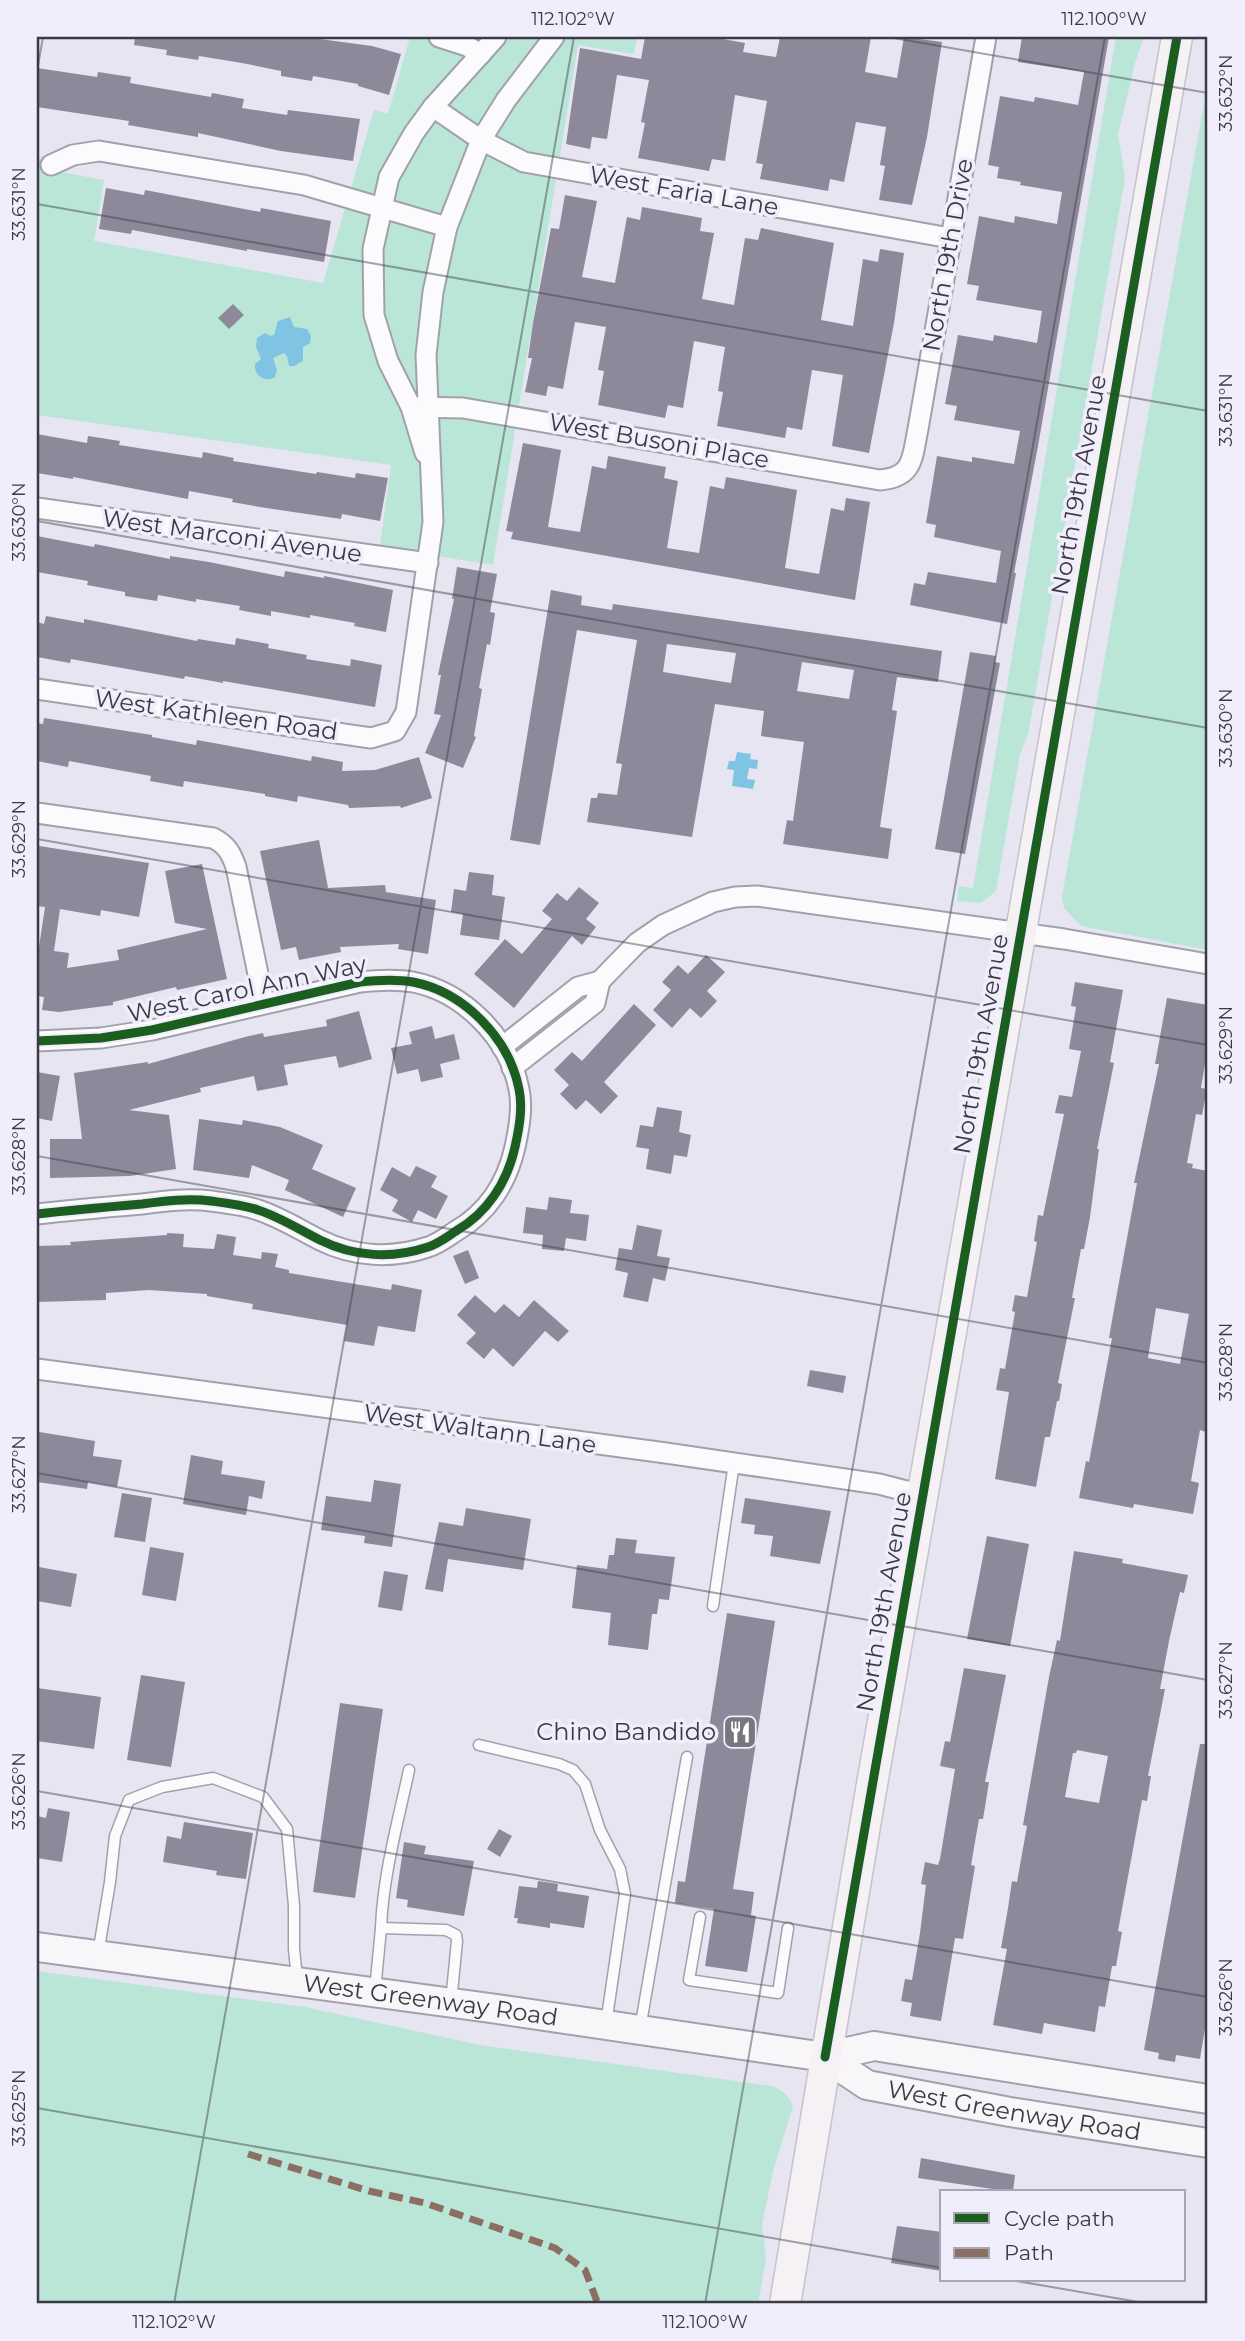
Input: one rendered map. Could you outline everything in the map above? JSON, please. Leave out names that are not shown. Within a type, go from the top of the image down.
[{"type":"main road","name":"North 19th Avenue","points":[[786,2304],[825,2057],[922,1494],[1177,37]]},
{"type":"main road","name":"West Greenway Road","points":[[37,1947],[375,1992],[825,2057],[874,2046],[1208,2099]]},
{"type":"main road","name":"West Greenway Road","points":[[825,2057],[867,2085],[1208,2143]]},
{"type":"street","points":[[439,37],[467,46],[481,54]]},
{"type":"street","points":[[420,406],[388,360],[374,315],[373,249],[381,208],[389,177],[414,133],[433,107],[496,37]]},
{"type":"street","points":[[428,563],[433,522],[433,480],[420,406],[433,292],[447,227],[481,140],[506,100],[554,37]]},
{"type":"street","name":"North 19th Drive","points":[[905,472],[912,459],[986,37]]},
{"type":"street","name":"West Faria Lane","points":[[433,107],[481,140],[524,162],[950,238]]},
{"type":"street","points":[[51,165],[73,155],[99,151],[304,185],[447,227]]},
{"type":"street","name":"West Busoni Place","points":[[420,406],[463,408],[880,480],[895,478],[905,472]]},
{"type":"street","name":"West Marconi Avenue","points":[[37,508],[428,563]]},
{"type":"street","name":"West Kathleen Road","points":[[37,689],[371,738],[395,731],[406,712],[428,563]]},
{"type":"street","points":[[37,813],[213,838],[224,844],[231,852],[236,867],[264,1003]]},
{"type":"street","points":[[502,1047],[578,987],[600,981],[637,943],[663,925],[713,902],[735,897],[757,897],[1064,939],[1208,964]]},
{"type":"street","name":"West Carol Ann Way","points":[[37,1041],[71,1041],[127,1034],[360,982],[386,979],[413,982],[434,988],[464,1004],[485,1023],[502,1047],[512,1068],[519,1089],[520,1110],[508,1172],[490,1203],[470,1223],[431,1246],[397,1255],[356,1252],[321,1241],[258,1210],[209,1201],[181,1200],[37,1214]]},
{"type":"street","points":[[512,1068],[595,1003],[600,981]]},
{"type":"street","name":"West Waltann Lane","points":[[37,1369],[734,1463],[879,1484],[922,1494]]},
{"type":"lane","points":[[713,1606],[734,1463]]},
{"type":"lane","points":[[479,1745],[559,1764],[573,1770],[585,1784],[600,1830],[620,1869],[625,1894],[606,2025]]},
{"type":"lane","points":[[640,2030],[687,1757]]},
{"type":"lane","points":[[375,1992],[386,1881],[409,1770]]},
{"type":"lane","points":[[98,1955],[110,1882],[114,1836],[129,1800],[162,1787],[213,1778],[263,1797],[287,1829],[298,1982]]},
{"type":"lane","points":[[700,1917],[689,1980],[778,1993],[788,1928]]},
{"type":"lane","points":[[381,1928],[446,1930],[456,1935],[451,2003]]},
{"type":"green space","points":[[410,37],[637,37],[634,54],[578,45],[493,565],[380,547],[391,465],[37,415],[37,154],[50,170],[104,180],[94,241],[323,283],[374,110],[388,114]]},
{"type":"green space","points":[[1116,37],[1144,37],[1118,134],[1125,178],[1028,735],[1020,754],[996,891],[981,903],[957,901],[959,886],[973,888]]},
{"type":"green space","points":[[1208,81],[1208,950],[1081,926],[1064,908],[1062,897]]},
{"type":"green space","points":[[37,1971],[305,2007],[480,2045],[771,2086],[785,2093],[793,2106],[773,2171],[762,2225],[766,2259],[758,2304],[37,2304]]},
{"type":"water","points":[[290,317],[294,327],[307,329],[311,336],[310,343],[303,347],[303,361],[289,366],[284,353],[273,358],[277,370],[275,377],[264,379],[258,375],[255,368],[255,364],[261,359],[256,347],[257,338],[265,333],[274,335],[278,321]]},
{"type":"water","points":[[737,752],[751,754],[750,759],[758,760],[757,769],[749,768],[747,779],[755,780],[753,789],[732,786],[734,770],[727,769],[729,761],[735,761]]},
{"type":"building","points":[[135,37],[305,37],[372,46],[401,54],[389,95],[358,84],[313,76],[312,81],[281,76],[281,71],[242,63],[199,56],[198,60],[166,55],[167,50],[134,45]]},
{"type":"building","points":[[645,37],[712,37],[745,43],[743,52],[776,57],[780,37],[871,37],[865,72],[897,78],[904,37],[942,42],[927,137],[912,205],[879,200],[885,166],[880,165],[886,127],[856,122],[844,182],[830,179],[828,191],[760,179],[763,164],[756,163],[767,101],[735,95],[725,161],[712,159],[709,171],[638,158],[649,80],[617,75],[607,139],[592,137],[590,149],[566,144],[580,48],[641,59]]},
{"type":"building","points":[[1022,37],[1109,37],[1007,624],[910,605],[914,583],[925,585],[928,572],[996,583],[1001,551],[934,537],[936,525],[926,523],[937,456],[972,462],[972,457],[1014,464],[1020,431],[954,420],[957,406],[945,404],[958,335],[993,341],[994,335],[1037,343],[1042,311],[976,300],[979,286],[967,284],[979,216],[1014,223],[1015,216],[1057,224],[1062,192],[997,178],[999,167],[988,165],[1000,96],[1034,102],[1035,97],[1078,105],[1084,72],[1018,62]]},
{"type":"building","points":[[37,68],[97,77],[98,72],[131,77],[130,83],[211,97],[212,93],[244,99],[242,108],[287,115],[288,110],[360,119],[353,161],[281,151],[198,133],[198,137],[128,125],[129,121],[37,107]]},
{"type":"building","points":[[106,188],[144,195],[145,190],[260,212],[261,208],[331,221],[324,262],[132,230],[131,234],[99,229]]},
{"type":"building","points":[[565,195],[597,201],[582,277],[615,283],[627,217],[640,220],[642,207],[702,218],[700,231],[714,233],[702,299],[734,305],[745,238],[758,240],[761,228],[834,243],[821,320],[853,326],[863,259],[878,262],[880,249],[904,253],[894,323],[869,453],[832,446],[843,375],[812,370],[802,430],[787,427],[785,438],[717,426],[723,392],[718,391],[725,347],[694,341],[683,408],[668,405],[665,418],[598,405],[604,371],[598,370],[606,327],[575,322],[563,389],[548,386],[546,396],[525,392],[532,358],[528,358],[533,323],[551,228],[559,229]]},
{"type":"building","points":[[233,304],[244,315],[229,329],[218,318]]},
{"type":"building","points":[[37,434],[87,443],[88,436],[120,441],[119,445],[202,458],[203,452],[234,458],[233,461],[316,474],[355,478],[356,473],[388,478],[380,521],[342,514],[341,519],[266,508],[189,491],[188,499],[73,477],[37,473]]},
{"type":"building","points":[[523,443],[561,450],[548,527],[580,532],[592,466],[606,469],[608,456],[666,467],[664,478],[678,481],[667,548],[699,553],[710,486],[724,489],[726,477],[797,490],[785,568],[819,574],[831,508],[844,511],[846,498],[870,502],[855,600],[511,539],[513,532],[506,531]]},
{"type":"building","points":[[37,536],[170,559],[170,556],[209,562],[284,577],[285,571],[324,576],[393,590],[386,632],[310,615],[310,618],[271,611],[271,616],[239,610],[240,606],[196,599],[196,602],[158,595],[157,601],[125,596],[125,592],[87,585],[88,581],[37,572]]},
{"type":"building","points":[[457,567],[497,574],[490,612],[495,613],[490,645],[487,644],[479,688],[482,689],[474,736],[476,737],[463,768],[425,753],[441,715],[434,714],[441,675],[438,675],[454,599]]},
{"type":"building","points":[[551,590],[582,596],[581,605],[612,610],[613,604],[942,651],[938,682],[897,677],[892,710],[897,711],[880,827],[892,829],[888,859],[783,844],[787,820],[793,821],[804,742],[761,736],[764,711],[715,704],[692,837],[587,822],[591,798],[597,798],[598,793],[617,795],[622,764],[616,763],[637,640],[577,630],[540,845],[510,840]],"holes":[[[667,644],[736,653],[731,683],[663,672]],[[802,662],[854,670],[849,699],[797,691]]]},
{"type":"building","points":[[46,616],[84,623],[84,619],[197,641],[235,645],[236,638],[269,644],[268,648],[307,655],[306,659],[350,666],[351,659],[382,665],[375,707],[223,681],[185,676],[184,679],[71,659],[70,663],[37,657],[37,622],[44,624]]},
{"type":"building","points":[[970,652],[996,656],[995,662],[1000,663],[965,854],[935,849]]},
{"type":"building","points":[[44,718],[152,735],[196,745],[197,740],[311,761],[312,756],[343,762],[342,771],[375,770],[419,757],[432,798],[401,808],[349,808],[348,805],[298,796],[297,802],[184,781],[183,787],[150,781],[151,776],[69,761],[68,767],[37,761],[37,723],[43,724]]},
{"type":"building","points":[[319,840],[328,888],[385,885],[386,892],[436,900],[428,954],[398,949],[399,944],[340,947],[341,952],[299,960],[296,947],[281,950],[260,851]]},
{"type":"building","points":[[39,846],[149,863],[139,917],[101,910],[100,916],[60,909],[54,951],[69,953],[67,968],[119,960],[117,950],[207,929],[175,923],[165,871],[202,864],[227,979],[177,990],[176,987],[113,1002],[113,1005],[59,1012],[42,1010],[44,997],[37,996],[37,960],[45,907],[37,906]]},
{"type":"building","points":[[469,872],[494,875],[492,895],[505,897],[499,940],[460,935],[463,914],[451,912],[454,889],[466,891]]},
{"type":"building","points":[[579,887],[599,903],[586,919],[596,927],[582,945],[572,936],[514,1008],[474,974],[505,939],[522,954],[552,919],[542,911],[557,893],[567,901]]},
{"type":"building","points":[[706,955],[725,972],[707,991],[717,1001],[701,1018],[690,1008],[672,1028],[653,1010],[671,990],[662,982],[678,965],[688,974]]},
{"type":"building","points":[[1075,982],[1123,990],[1110,1062],[1114,1063],[1097,1149],[1090,1217],[1084,1249],[1081,1249],[1072,1298],[1075,1298],[1058,1383],[1062,1384],[1050,1437],[1045,1437],[1036,1487],[995,1479],[1009,1392],[996,1390],[1000,1368],[1005,1369],[1015,1312],[1012,1311],[1015,1295],[1027,1297],[1037,1242],[1034,1241],[1038,1215],[1043,1216],[1064,1114],[1055,1113],[1059,1095],[1072,1097],[1081,1051],[1069,1049],[1076,1007],[1071,1006]]},
{"type":"building","points":[[1167,998],[1208,1005],[1208,1045],[1201,1088],[1207,1089],[1202,1115],[1196,1114],[1187,1163],[1193,1164],[1192,1168],[1208,1171],[1208,1420],[1206,1432],[1200,1430],[1191,1481],[1199,1483],[1193,1514],[1134,1504],[1133,1508],[1079,1498],[1086,1461],[1089,1462],[1112,1338],[1109,1338],[1137,1183],[1134,1183],[1159,1064],[1155,1064]],"holes":[[[1156,1308],[1189,1314],[1180,1364],[1148,1358]]]},
{"type":"building","points":[[634,1004],[656,1025],[604,1082],[618,1096],[601,1114],[586,1100],[576,1110],[560,1094],[569,1085],[554,1070],[572,1052],[582,1061]]},
{"type":"building","points":[[359,1011],[372,1059],[339,1068],[336,1056],[284,1065],[288,1085],[257,1091],[254,1076],[200,1088],[201,1092],[129,1110],[169,1115],[176,1169],[130,1176],[50,1178],[50,1139],[82,1139],[74,1073],[148,1064],[263,1033],[264,1037],[327,1026],[326,1020]]},
{"type":"building","points":[[432,1026],[435,1039],[454,1034],[460,1059],[440,1064],[443,1077],[421,1082],[418,1069],[397,1074],[391,1048],[412,1044],[409,1032]]},
{"type":"building","points":[[37,1072],[60,1076],[52,1121],[37,1118]]},
{"type":"building","points":[[657,1107],[682,1111],[679,1132],[691,1135],[687,1157],[674,1155],[671,1174],[646,1169],[649,1149],[636,1147],[640,1125],[653,1127]]},
{"type":"building","points":[[199,1119],[242,1125],[243,1120],[280,1127],[323,1145],[312,1169],[356,1188],[343,1217],[285,1190],[289,1180],[252,1165],[249,1178],[193,1170]]},
{"type":"building","points":[[416,1166],[437,1176],[431,1187],[448,1196],[436,1219],[418,1210],[412,1222],[392,1211],[398,1200],[380,1190],[392,1167],[410,1177]]},
{"type":"building","points":[[549,1197],[572,1200],[570,1213],[589,1215],[586,1241],[566,1238],[564,1251],[542,1249],[543,1235],[523,1233],[526,1207],[547,1210]]},
{"type":"building","points":[[637,1225],[662,1230],[657,1256],[670,1258],[665,1281],[653,1278],[648,1302],[623,1297],[628,1273],[615,1270],[619,1248],[632,1250]]},
{"type":"building","points":[[167,1233],[184,1234],[183,1247],[214,1249],[217,1234],[236,1237],[233,1255],[261,1259],[262,1252],[278,1254],[275,1267],[289,1270],[289,1273],[391,1290],[392,1284],[422,1290],[415,1332],[378,1326],[374,1346],[344,1341],[347,1325],[252,1309],[253,1304],[207,1294],[149,1290],[106,1293],[106,1300],[37,1302],[37,1246],[71,1245],[70,1242]]},
{"type":"building","points":[[468,1250],[479,1278],[465,1284],[453,1256]]},
{"type":"building","points":[[475,1295],[495,1313],[504,1304],[519,1317],[534,1300],[569,1331],[558,1342],[545,1331],[513,1367],[493,1348],[484,1359],[466,1343],[476,1333],[457,1315]]},
{"type":"building","points":[[810,1370],[846,1376],[843,1393],[807,1386]]},
{"type":"building","points":[[39,1432],[95,1441],[93,1456],[122,1460],[117,1487],[88,1482],[87,1489],[37,1482]]},
{"type":"building","points":[[191,1455],[223,1461],[221,1474],[265,1481],[262,1499],[249,1496],[246,1515],[183,1504]]},
{"type":"building","points":[[374,1480],[401,1484],[392,1547],[364,1543],[365,1536],[321,1530],[326,1496],[371,1502]]},
{"type":"building","points":[[122,1493],[152,1498],[145,1542],[114,1537]]},
{"type":"building","points":[[745,1498],[831,1511],[820,1564],[770,1556],[773,1536],[754,1534],[755,1525],[741,1523]]},
{"type":"building","points":[[466,1508],[531,1519],[523,1570],[448,1559],[443,1592],[425,1589],[439,1522],[463,1526]]},
{"type":"building","points":[[987,1536],[1029,1544],[1010,1646],[967,1639]]},
{"type":"building","points":[[616,1538],[637,1540],[635,1553],[675,1557],[669,1600],[659,1599],[657,1614],[652,1614],[648,1650],[608,1645],[611,1613],[572,1608],[577,1565],[607,1569],[609,1555],[614,1555]]},
{"type":"building","points":[[150,1547],[184,1553],[176,1601],[142,1595]]},
{"type":"building","points":[[1074,1551],[1123,1559],[1122,1563],[1188,1575],[1184,1593],[1180,1592],[1169,1641],[1160,1689],[1165,1689],[1148,1776],[1151,1776],[1147,1801],[1142,1800],[1118,1931],[1122,1932],[1116,1966],[1112,1966],[1105,2007],[1099,2006],[1095,2032],[1044,2023],[1042,2034],[993,2025],[1007,1949],[1001,1948],[1012,1881],[1017,1882],[1027,1826],[1023,1825],[1049,1677],[1057,1640],[1060,1641]],"holes":[[[1077,1750],[1108,1756],[1099,1803],[1065,1797],[1073,1753]]]},
{"type":"building","points":[[39,1567],[77,1574],[71,1607],[37,1601]]},
{"type":"building","points":[[384,1571],[408,1575],[402,1611],[378,1607]]},
{"type":"building","points":[[727,1613],[775,1621],[733,1889],[754,1892],[751,1915],[756,1916],[747,1972],[705,1966],[714,1909],[675,1903],[678,1881],[685,1882]]},
{"type":"building","points":[[964,1668],[1006,1675],[985,1782],[989,1782],[983,1819],[979,1819],[971,1865],[975,1866],[963,1939],[955,1938],[941,2021],[910,2016],[912,2003],[901,2001],[905,1979],[912,1980],[926,1885],[921,1884],[925,1862],[938,1865],[940,1859],[955,1769],[940,1766],[945,1741],[950,1742]]},
{"type":"building","points":[[141,1675],[185,1682],[171,1767],[127,1760]]},
{"type":"building","points":[[37,1688],[101,1697],[94,1749],[37,1741]]},
{"type":"building","points":[[340,1703],[383,1709],[355,1898],[313,1892]]},
{"type":"building","points":[[1200,1744],[1208,1744],[1208,2010],[1200,2059],[1176,2055],[1175,2062],[1158,2059],[1159,2053],[1144,2050]]},
{"type":"building","points":[[48,1808],[70,1812],[62,1862],[37,1858],[37,1816],[46,1818]]},
{"type":"building","points":[[184,1822],[253,1833],[246,1879],[216,1875],[217,1871],[163,1862],[167,1836],[181,1839]]},
{"type":"building","points":[[499,1829],[512,1836],[500,1857],[487,1849]]},
{"type":"building","points":[[404,1842],[426,1846],[424,1854],[474,1861],[464,1916],[407,1907],[408,1900],[396,1898]]},
{"type":"building","points":[[538,1881],[558,1884],[557,1891],[589,1896],[584,1928],[550,1923],[550,1928],[517,1923],[518,1918],[514,1918],[519,1886],[537,1888]]},
{"type":"building","points":[[921,2158],[1015,2175],[1013,2190],[918,2178]]},
{"type":"building","points":[[897,2226],[940,2232],[940,2271],[891,2263]]},
{"type":"marked path","points":[[248,2154],[369,2191],[425,2203],[555,2248],[585,2270],[598,2304]]},
{"type":"cycle path","points":[[825,2057],[1177,37]]},
{"type":"cycle path","points":[[37,1041],[101,1038],[152,1030],[360,982],[407,981],[432,987],[450,996],[466,1007],[495,1035],[514,1070],[521,1104],[515,1147],[507,1173],[494,1196],[467,1224],[435,1244],[414,1251],[387,1255],[346,1250],[258,1210],[202,1200],[37,1214]]},
{"type":"place","name":"Chino Bandido","points":[[740,1732]]}]
